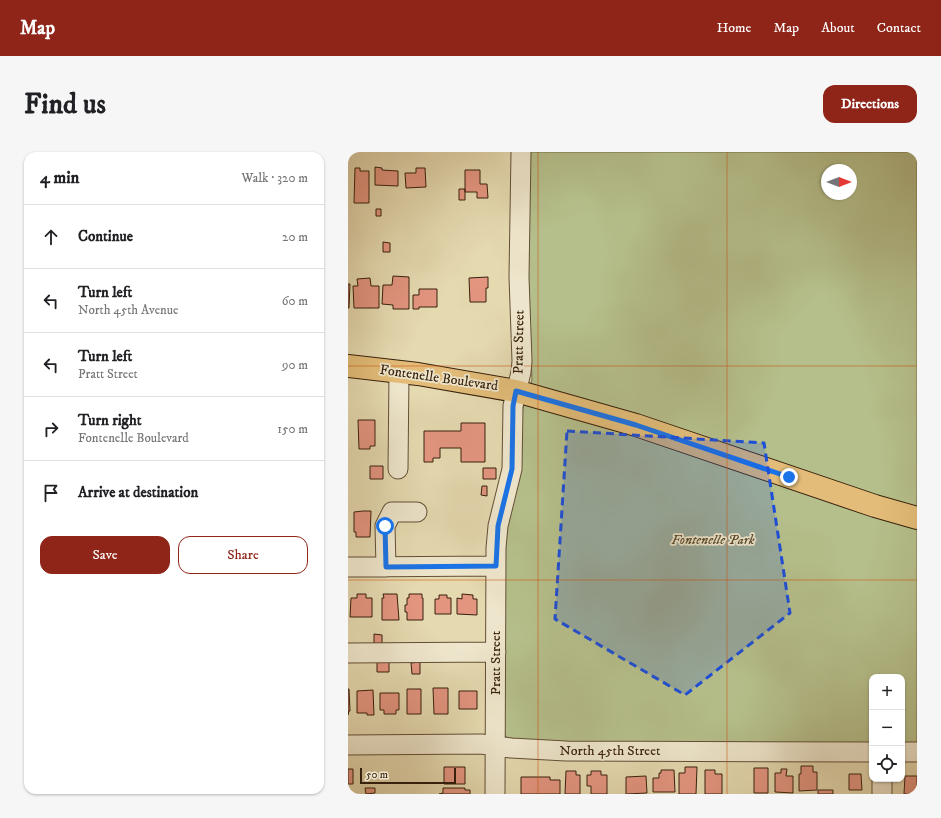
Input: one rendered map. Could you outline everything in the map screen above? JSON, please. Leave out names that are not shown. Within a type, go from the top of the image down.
[{"type":"main road","name":"Fontenelle Boulevard","points":[[348,366],[399,372],[516,391],[636,425],[875,506],[917,518]]},
{"type":"street","name":"Pratt Street","points":[[495,794],[496,566],[498,526],[512,469],[513,406],[522,361],[519,277],[521,152]]},
{"type":"street","points":[[398,469],[399,372]]},
{"type":"street","points":[[386,567],[385,526],[392,512],[417,512]]},
{"type":"street","points":[[348,567],[496,566]]},
{"type":"street","points":[[348,653],[496,652]]},
{"type":"street","name":"North 45th Street","points":[[348,745],[480,744],[511,748],[566,751],[869,752]]},
{"type":"street","points":[[905,752],[917,752]]},
{"type":"street","points":[[882,782],[882,794]]},
{"type":"highlighted area","points":[[567,431],[764,443],[790,613],[685,695],[555,619]]},
{"type":"green space","name":"Fontenelle Park","points":[[530,152],[917,152],[917,749],[905,748],[905,674],[869,674],[869,755],[514,740],[506,737],[503,732],[503,549],[522,411],[532,380],[528,267]]},
{"type":"building","points":[[375,167],[382,168],[382,170],[398,171],[398,186],[375,185]]},
{"type":"building","points":[[355,168],[360,168],[360,171],[369,171],[369,203],[354,203]]},
{"type":"building","points":[[416,168],[425,168],[426,187],[406,188],[405,173],[416,173]]},
{"type":"building","points":[[465,170],[480,170],[480,184],[487,184],[488,198],[477,198],[477,192],[465,192]]},
{"type":"building","points":[[459,189],[465,189],[465,200],[459,200]]},
{"type":"building","points":[[376,209],[381,209],[381,216],[376,216]]},
{"type":"building","points":[[383,242],[390,243],[390,252],[383,252]]},
{"type":"building","points":[[393,276],[409,277],[409,309],[393,309],[393,305],[382,304],[383,285],[392,285]]},
{"type":"building","points":[[488,277],[486,302],[470,302],[469,278]]},
{"type":"building","points":[[370,278],[371,286],[379,286],[379,308],[354,308],[353,286],[358,286],[357,279]]},
{"type":"building","points":[[348,284],[350,284],[349,308],[348,308]]},
{"type":"building","points":[[419,289],[437,289],[437,307],[419,307],[419,309],[413,309],[413,295],[419,295]]},
{"type":"building","points":[[358,420],[375,420],[375,446],[370,446],[370,449],[359,449]]},
{"type":"building","points":[[461,423],[485,423],[485,462],[461,462],[461,448],[440,448],[440,458],[433,458],[433,462],[424,462],[424,431],[461,431]]},
{"type":"building","points":[[370,466],[383,466],[383,479],[370,479]]},
{"type":"building","points":[[483,468],[496,468],[496,479],[483,479]]},
{"type":"building","points":[[482,486],[487,486],[487,496],[481,495]]},
{"type":"building","points":[[371,511],[370,537],[356,537],[356,532],[354,532],[354,512]]},
{"type":"building","points":[[357,594],[366,594],[366,598],[372,598],[372,617],[350,617],[351,598],[357,598]]},
{"type":"building","points":[[383,594],[397,594],[399,620],[382,620]]},
{"type":"building","points":[[409,594],[422,594],[423,620],[407,620],[405,605],[407,605],[407,598],[409,598]]},
{"type":"building","points":[[462,594],[473,595],[473,599],[477,599],[477,615],[457,614],[457,598],[462,599]]},
{"type":"building","points":[[439,595],[447,595],[447,598],[451,598],[451,614],[435,614],[435,599],[439,599]]},
{"type":"building","points":[[374,634],[382,635],[382,646],[374,646]]},
{"type":"building","points":[[377,660],[389,660],[389,672],[377,672]]},
{"type":"building","points":[[420,662],[420,674],[412,674],[411,663]]},
{"type":"building","points":[[433,688],[448,688],[448,714],[434,714]]},
{"type":"building","points":[[348,689],[350,711],[348,715]]},
{"type":"building","points":[[407,689],[421,689],[421,714],[407,714]]},
{"type":"building","points":[[373,690],[374,715],[357,713],[357,691]]},
{"type":"building","points":[[459,691],[477,691],[477,709],[459,709]]},
{"type":"building","points":[[380,693],[399,693],[399,710],[396,710],[396,714],[384,714],[384,710],[380,710]]},
{"type":"building","points":[[801,766],[813,766],[813,772],[817,772],[817,790],[799,791],[799,774],[801,774]]},
{"type":"building","points":[[444,767],[465,767],[465,784],[444,784]]},
{"type":"building","points":[[685,767],[697,767],[696,794],[679,794],[679,773],[685,773]]},
{"type":"building","points":[[754,768],[768,768],[768,793],[754,793]]},
{"type":"building","points":[[348,769],[353,769],[353,784],[348,784]]},
{"type":"building","points":[[781,769],[787,769],[786,776],[793,776],[793,793],[775,792],[775,773],[781,773]]},
{"type":"building","points":[[661,770],[674,770],[675,792],[653,792],[653,778],[659,778],[659,773],[661,773]]},
{"type":"building","points":[[705,770],[715,770],[715,774],[722,774],[722,794],[705,794]]},
{"type":"building","points":[[566,771],[576,771],[576,775],[580,775],[580,794],[565,794]]},
{"type":"building","points":[[591,771],[601,771],[601,775],[607,775],[607,794],[591,794],[591,786],[587,786],[587,775],[591,775]]},
{"type":"building","points":[[849,774],[861,774],[862,790],[849,790]]},
{"type":"building","points":[[646,776],[647,793],[626,794],[626,777]]},
{"type":"building","points":[[905,776],[917,776],[917,794],[904,794]]},
{"type":"building","points":[[521,777],[550,777],[550,780],[560,780],[560,794],[521,794]]},
{"type":"building","points":[[365,788],[375,788],[375,793],[366,794]]},
{"type":"building","points":[[443,788],[465,788],[465,790],[470,790],[470,794],[439,794],[443,793]]},
{"type":"building","points":[[818,790],[833,790],[833,794],[818,794]]},
{"type":"route","points":[[385,526],[386,567],[496,566],[498,526],[510,483],[512,469],[513,406],[516,391],[636,425],[789,477]]}]
